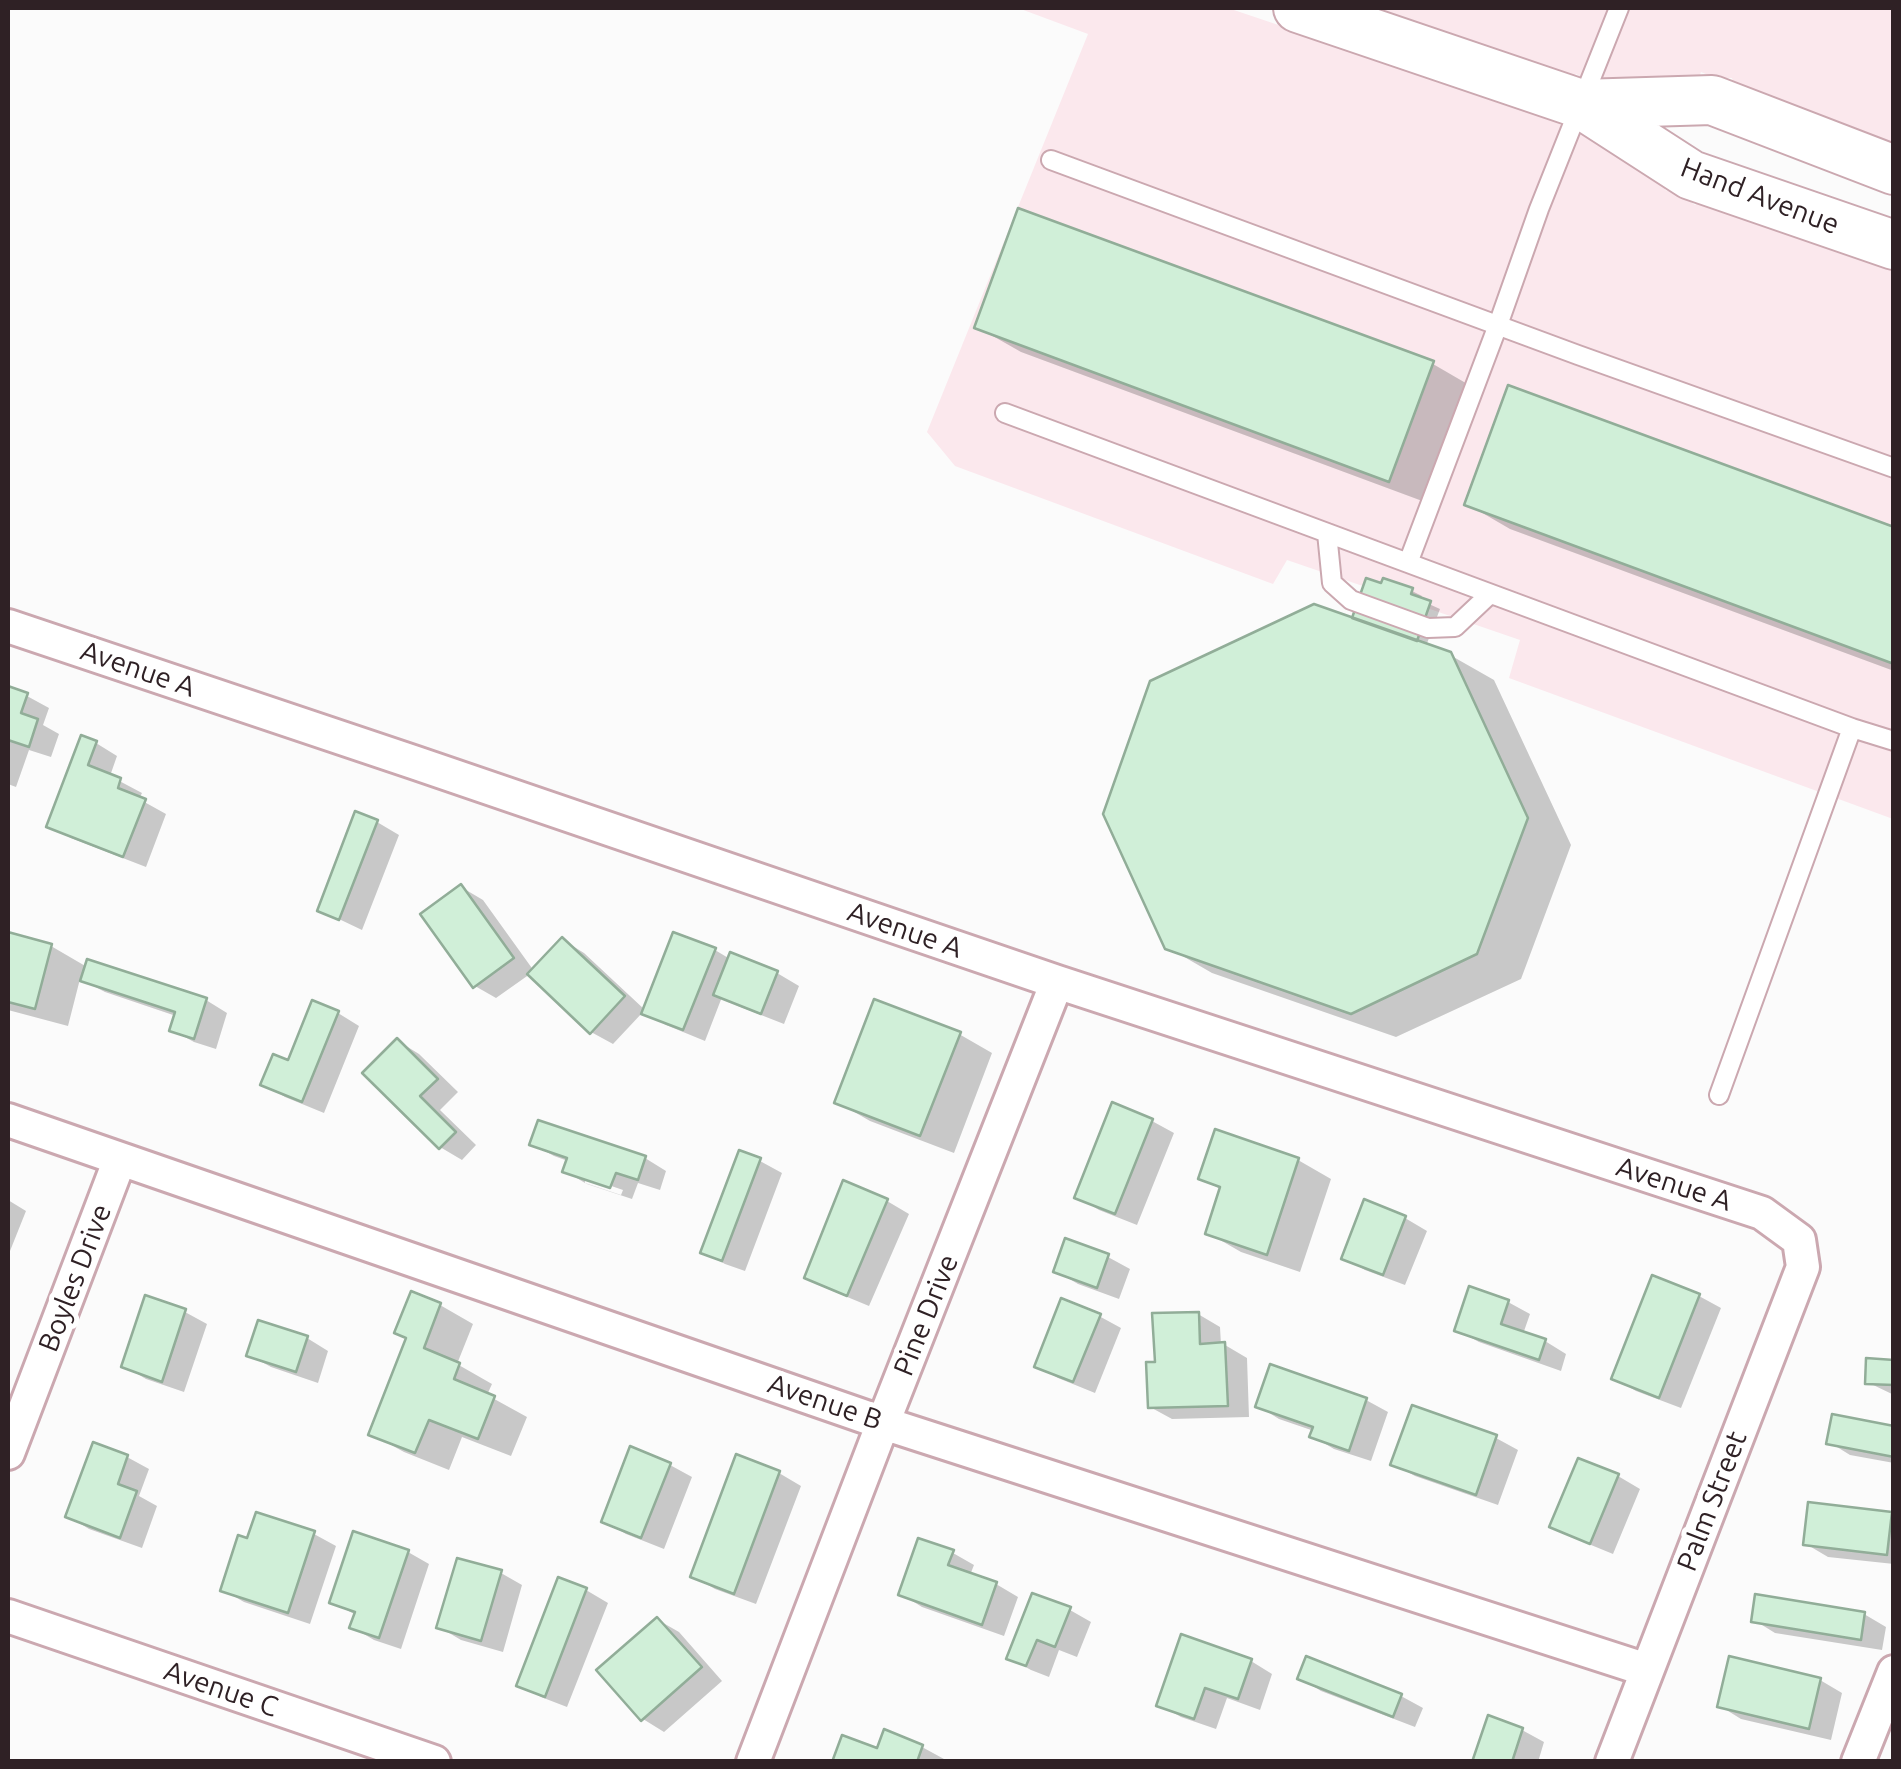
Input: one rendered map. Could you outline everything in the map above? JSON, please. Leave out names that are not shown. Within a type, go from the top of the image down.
[{"type":"street","name":"Hand Avenue","points":[[1298,8],[1581,104],[1691,175],[1894,245]]},
{"type":"street","name":"Hand Avenue","points":[[1581,104],[1712,100],[1894,170]]},
{"type":"street","name":"Avenue A","points":[[8,626],[1058,982],[1762,1213],[1799,1240]]},
{"type":"street","name":"Pine Drive","points":[[753,1762],[1058,982]]},
{"type":"street","name":"Avenue B","points":[[8,1120],[883,1422],[1647,1670]]},
{"type":"street","name":"Boyles Drive","points":[[8,1453],[120,1159]]},
{"type":"street","name":"Palm Street","points":[[1612,1762],[1804,1267],[1799,1240]]},
{"type":"street","name":"Avenue C","points":[[8,1616],[434,1762]]},
{"type":"street","points":[[1858,1762],[1894,1672]]},
{"type":"lane","points":[[1408,563],[1538,210],[1618,8]]},
{"type":"lane","points":[[1051,160],[1894,468]]},
{"type":"lane","points":[[1004,413],[1894,741]]},
{"type":"lane","points":[[1327,533],[1332,583],[1351,600],[1428,628],[1454,627],[1490,594]]},
{"type":"lane","points":[[1719,1095],[1852,728]]},
{"type":"shaded area","points":[[1018,8],[1228,8],[1560,120],[1560,126],[1574,126],[1666,186],[1665,190],[1695,205],[1698,202],[1893,268],[1893,819],[1509,678],[1520,640],[1287,560],[1273,584],[955,466],[927,432],[1088,34]]},
{"type":"shaded area","points":[[1368,8],[1893,8],[1893,146],[1733,84],[1732,78],[1716,78],[1701,72],[1699,78],[1588,81]]},
{"type":"building","points":[[1018,208],[1434,361],[1389,482],[974,328]]},
{"type":"building","points":[[1508,385],[1894,527],[1894,664],[1464,505]]},
{"type":"building","points":[[1366,578],[1381,583],[1383,578],[1413,588],[1411,594],[1431,601],[1417,641],[1352,618]]},
{"type":"building","points":[[1314,604],[1451,652],[1528,818],[1477,954],[1351,1014],[1165,949],[1103,814],[1150,681]]},
{"type":"building","points":[[8,686],[28,693],[21,713],[38,719],[29,747],[8,740]]},
{"type":"building","points":[[81,735],[97,741],[88,765],[121,778],[118,788],[146,799],[123,857],[46,827]]},
{"type":"building","points":[[355,811],[378,820],[339,920],[317,911]]},
{"type":"building","points":[[461,884],[514,958],[473,988],[420,914]]},
{"type":"building","points":[[8,932],[52,944],[35,1009],[8,1002]]},
{"type":"building","points":[[673,932],[716,948],[683,1030],[641,1014]]},
{"type":"building","points":[[562,937],[625,996],[590,1034],[527,974]]},
{"type":"building","points":[[730,952],[778,971],[761,1014],[713,995]]},
{"type":"building","points":[[87,959],[207,998],[194,1039],[169,1031],[175,1012],[80,981]]},
{"type":"building","points":[[874,999],[961,1032],[920,1136],[834,1103]]},
{"type":"building","points":[[312,1000],[339,1011],[302,1102],[260,1085],[273,1054],[288,1060]]},
{"type":"building","points":[[397,1038],[438,1079],[420,1096],[456,1132],[439,1149],[362,1073]]},
{"type":"building","points":[[1112,1102],[1153,1119],[1115,1214],[1074,1198]]},
{"type":"building","points":[[538,1120],[646,1156],[638,1180],[616,1173],[610,1188],[562,1172],[567,1158],[529,1145]]},
{"type":"building","points":[[1215,1129],[1299,1158],[1267,1255],[1205,1234],[1220,1187],[1198,1179]]},
{"type":"building","points":[[739,1150],[761,1158],[722,1261],[700,1253]]},
{"type":"building","points":[[843,1180],[888,1199],[847,1296],[804,1278]]},
{"type":"building","points":[[1364,1199],[1406,1216],[1383,1275],[1341,1259]]},
{"type":"building","points":[[1065,1238],[1109,1254],[1097,1288],[1053,1272]]},
{"type":"building","points":[[1652,1275],[1700,1294],[1659,1398],[1611,1379]]},
{"type":"building","points":[[1469,1286],[1509,1300],[1501,1324],[1546,1339],[1539,1360],[1454,1331]]},
{"type":"building","points":[[411,1291],[441,1303],[424,1348],[460,1363],[454,1379],[495,1396],[478,1439],[429,1420],[415,1453],[368,1435],[406,1338],[394,1333]]},
{"type":"building","points":[[145,1295],[186,1309],[162,1382],[121,1367]]},
{"type":"building","points":[[1061,1298],[1101,1314],[1073,1382],[1034,1367]]},
{"type":"building","points":[[1199,1312],[1200,1344],[1225,1342],[1228,1406],[1148,1408],[1146,1362],[1155,1362],[1152,1313]]},
{"type":"building","points":[[258,1320],[308,1336],[296,1372],[246,1356]]},
{"type":"building","points":[[1866,1358],[1894,1360],[1894,1385],[1865,1384]]},
{"type":"building","points":[[1270,1364],[1367,1398],[1349,1451],[1309,1437],[1313,1427],[1255,1407]]},
{"type":"building","points":[[1412,1405],[1497,1435],[1476,1495],[1390,1465]]},
{"type":"building","points":[[1832,1414],[1894,1426],[1894,1457],[1826,1444]]},
{"type":"building","points":[[93,1442],[128,1455],[118,1484],[137,1491],[120,1538],[65,1517]]},
{"type":"building","points":[[630,1446],[671,1463],[641,1538],[601,1522]]},
{"type":"building","points":[[736,1454],[780,1471],[734,1594],[690,1577]]},
{"type":"building","points":[[1578,1458],[1619,1474],[1590,1544],[1549,1527]]},
{"type":"building","points":[[1808,1502],[1892,1512],[1887,1555],[1803,1545]]},
{"type":"building","points":[[256,1512],[315,1531],[288,1613],[220,1591],[238,1535],[247,1538]]},
{"type":"building","points":[[353,1531],[409,1550],[379,1638],[349,1628],[355,1612],[329,1603]]},
{"type":"building","points":[[918,1538],[954,1550],[948,1565],[997,1582],[982,1625],[898,1595]]},
{"type":"building","points":[[457,1558],[502,1570],[481,1641],[436,1628]]},
{"type":"building","points":[[558,1577],[587,1588],[545,1697],[516,1686]]},
{"type":"building","points":[[1032,1593],[1071,1607],[1055,1647],[1037,1640],[1026,1666],[1006,1659]]},
{"type":"building","points":[[1755,1594],[1865,1612],[1861,1640],[1751,1622]]},
{"type":"building","points":[[657,1617],[702,1667],[641,1721],[596,1670]]},
{"type":"building","points":[[1181,1634],[1252,1659],[1238,1699],[1205,1688],[1194,1719],[1156,1706]]},
{"type":"building","points":[[1306,1656],[1402,1694],[1393,1717],[1297,1679]]},
{"type":"building","points":[[1729,1656],[1821,1678],[1809,1729],[1717,1707]]},
{"type":"building","points":[[1488,1715],[1523,1728],[1512,1762],[1472,1762]]},
{"type":"building","points":[[884,1729],[923,1745],[917,1762],[832,1762],[842,1735],[877,1748]]}]
